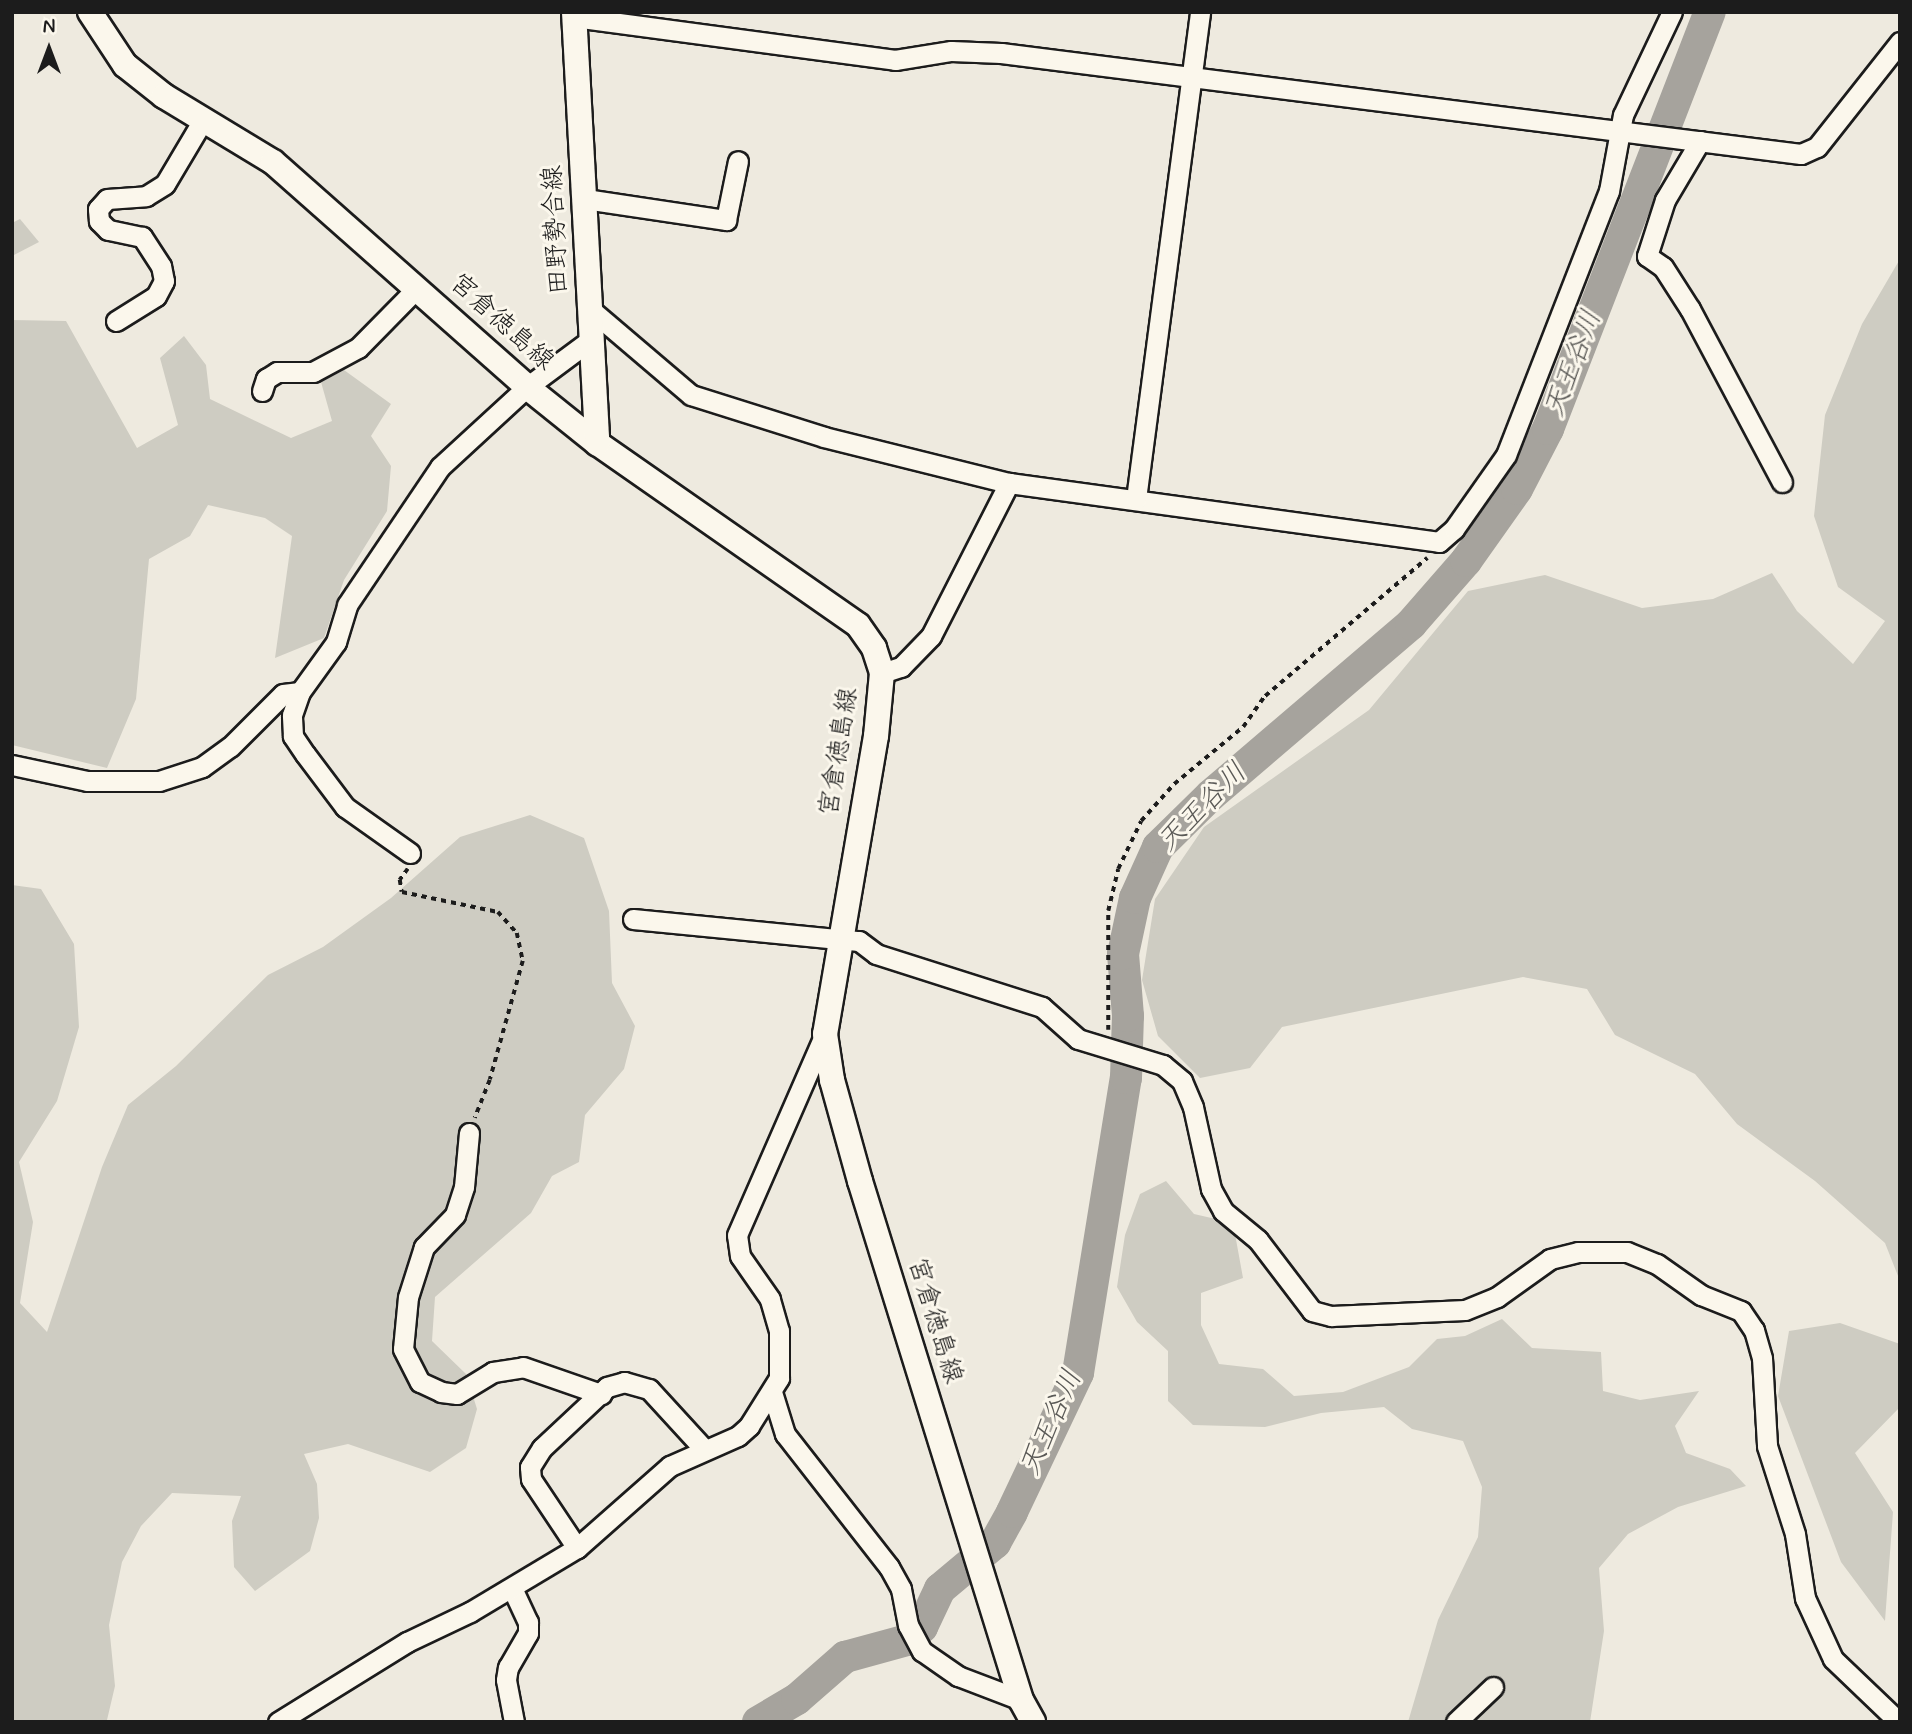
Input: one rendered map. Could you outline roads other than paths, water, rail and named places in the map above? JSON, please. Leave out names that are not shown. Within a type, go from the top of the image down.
[{"type":"main road","name":"宮倉徳島線","points":[[90,12],[125,65],[203,120],[273,162],[527,387],[597,443],[858,625],[874,648],[882,673],[876,736],[838,941],[825,1034],[832,1080],[860,1181],[1021,1700],[1033,1722]]},
{"type":"main road","name":"田野勢合線","points":[[574,15],[592,310],[597,443]]},
{"type":"street","points":[[1136,499],[1200,12]]},
{"type":"street","points":[[592,310],[691,395],[714,406],[1009,483],[1439,542],[1506,455],[1609,191],[1624,133],[1672,12]]},
{"type":"street","points":[[574,15],[895,60],[951,51],[1001,52],[1801,154],[1817,147],[1900,41]]},
{"type":"street","points":[[116,321],[156,296],[164,281],[161,266],[142,237],[108,230],[99,220],[98,209],[107,200],[146,196],[165,184],[203,120]]},
{"type":"street","points":[[1695,141],[1665,200],[1647,256],[1663,267],[1690,309],[1782,482]]},
{"type":"street","points":[[585,199],[726,220],[738,161]]},
{"type":"street","points":[[262,391],[266,379],[277,372],[313,372],[358,348],[417,288]]},
{"type":"street","points":[[410,853],[345,807],[305,754],[293,736],[292,715],[300,692],[336,642],[347,605],[440,467],[527,387],[593,338]]},
{"type":"street","points":[[882,673],[901,667],[930,636],[1009,483]]},
{"type":"street","points":[[12,765],[87,781],[159,781],[202,766],[230,747],[283,694],[300,692]]},
{"type":"street","points":[[633,919],[859,941],[877,954],[1042,1007],[1078,1039],[1163,1065],[1182,1082],[1193,1107],[1211,1189],[1223,1211],[1258,1240],[1312,1311],[1331,1315],[1465,1310],[1497,1297],[1550,1259],[1578,1252],[1627,1252],[1657,1264],[1701,1295],[1741,1311],[1754,1329],[1762,1358],[1767,1446],[1795,1534],[1805,1598],[1833,1659],[1899,1722]]},
{"type":"street","points":[[278,1722],[407,1642],[512,1588],[577,1548],[670,1466],[703,1448],[738,1436],[772,1392],[779,1378],[776,1314],[740,1256],[737,1236],[825,1034]]},
{"type":"street","points":[[469,1133],[464,1187],[455,1215],[424,1247],[408,1297],[403,1349],[420,1382],[441,1392],[457,1394],[493,1373],[523,1367],[601,1394]]},
{"type":"street","points":[[577,1548],[531,1479],[530,1467],[542,1448],[614,1383],[624,1382],[649,1389],[703,1448]]},
{"type":"street","points":[[772,1392],[785,1434],[889,1567],[901,1589],[912,1632],[922,1651],[958,1676],[1021,1700]]},
{"type":"street","points":[[512,1588],[528,1622],[528,1633],[508,1667],[506,1679],[514,1722]]},
{"type":"street","points":[[1456,1722],[1493,1687]]},
{"type":"waterway","name":"天王谷川","points":[[758,1722],[797,1699],[845,1657],[907,1640],[922,1627],[940,1589],[995,1543],[1078,1373],[1126,1078],[1128,1016],[1123,954],[1135,898],[1158,847],[1211,795],[1411,624],[1466,561],[1517,489],[1548,429],[1710,12]]}]
